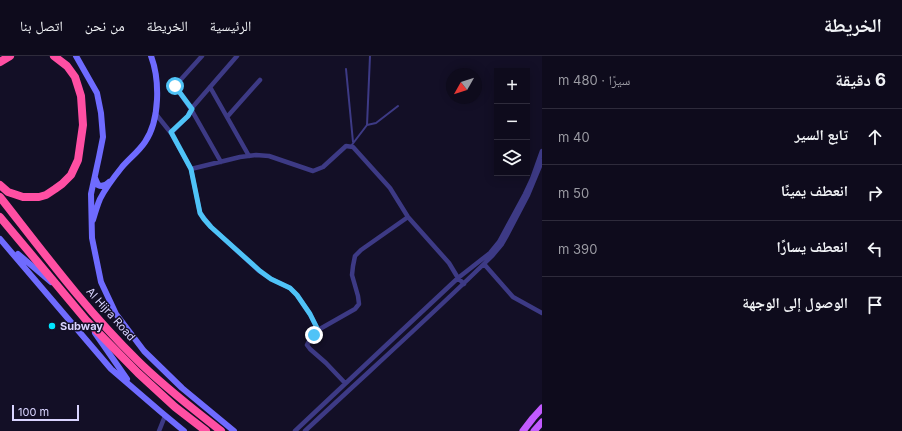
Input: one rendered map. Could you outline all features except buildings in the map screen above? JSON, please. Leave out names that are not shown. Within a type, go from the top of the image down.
[{"type":"highway","points":[[0,62],[10,56]]},
{"type":"highway","points":[[0,185],[8,192],[23,197],[39,197],[51,192],[62,184],[71,175],[78,160],[83,125],[81,96],[75,77],[67,66],[54,56]]},
{"type":"highway","name":"Al Hijra Road","points":[[0,197],[93,313],[137,360],[178,397],[221,431]]},
{"type":"highway","name":"Al Hijra Road","points":[[1,218],[86,320],[138,373],[175,407],[206,431]]},
{"type":"main road","points":[[76,56],[97,93],[101,113],[103,137],[91,194],[92,238],[101,282],[116,314],[144,351],[182,388],[234,431]]},
{"type":"main road","points":[[92,223],[100,200],[111,182],[145,141],[153,124],[157,103],[156,75],[151,56]]},
{"type":"main road","points":[[95,177],[98,185],[100,186],[111,182]]},
{"type":"main road","points":[[0,239],[62,292]]},
{"type":"main road","points":[[0,239],[111,369],[184,431]]},
{"type":"main road","points":[[86,320],[134,389]]},
{"type":"main road","points":[[523,431],[542,408]]},
{"type":"main road","points":[[534,431],[542,422]]},
{"type":"street","points":[[202,56],[175,86],[192,109],[221,162]]},
{"type":"street","points":[[171,132],[188,116],[192,109],[236,56]]},
{"type":"street","points":[[227,117],[260,80]]},
{"type":"street","points":[[210,87],[249,156]]},
{"type":"street","points":[[155,113],[171,132],[191,169],[200,213],[204,219],[260,271],[271,279],[290,288],[297,295],[310,314],[318,330]]},
{"type":"street","points":[[191,169],[256,155],[269,156],[313,170],[322,167],[346,146],[352,145],[390,188],[408,217],[464,284]]},
{"type":"street","points":[[295,431],[458,278],[490,253],[500,242],[532,179],[542,151]]},
{"type":"street","points":[[305,431],[464,284],[502,244],[528,195],[542,162]]},
{"type":"street","points":[[345,383],[307,345],[318,330],[355,309],[359,304],[352,275],[352,266],[355,256],[361,250],[408,217]]},
{"type":"street","points":[[484,264],[513,297],[542,314]]},
{"type":"street","points":[[396,336],[401,342]]},
{"type":"street","points":[[331,397],[336,402]]},
{"type":"street","points":[[159,431],[166,416]]},
{"type":"lane","points":[[352,145],[367,125],[370,56]]},
{"type":"lane","points":[[346,69],[352,145]]},
{"type":"lane","points":[[367,125],[376,123],[398,106]]},
{"type":"place","name":"Subway","points":[[52,326]]},
{"type":"route","points":[[175,86],[192,109],[188,116],[171,132],[191,169],[200,213],[211,227],[260,271],[271,279],[290,288],[297,295],[310,314],[318,330],[314,335]]}]
